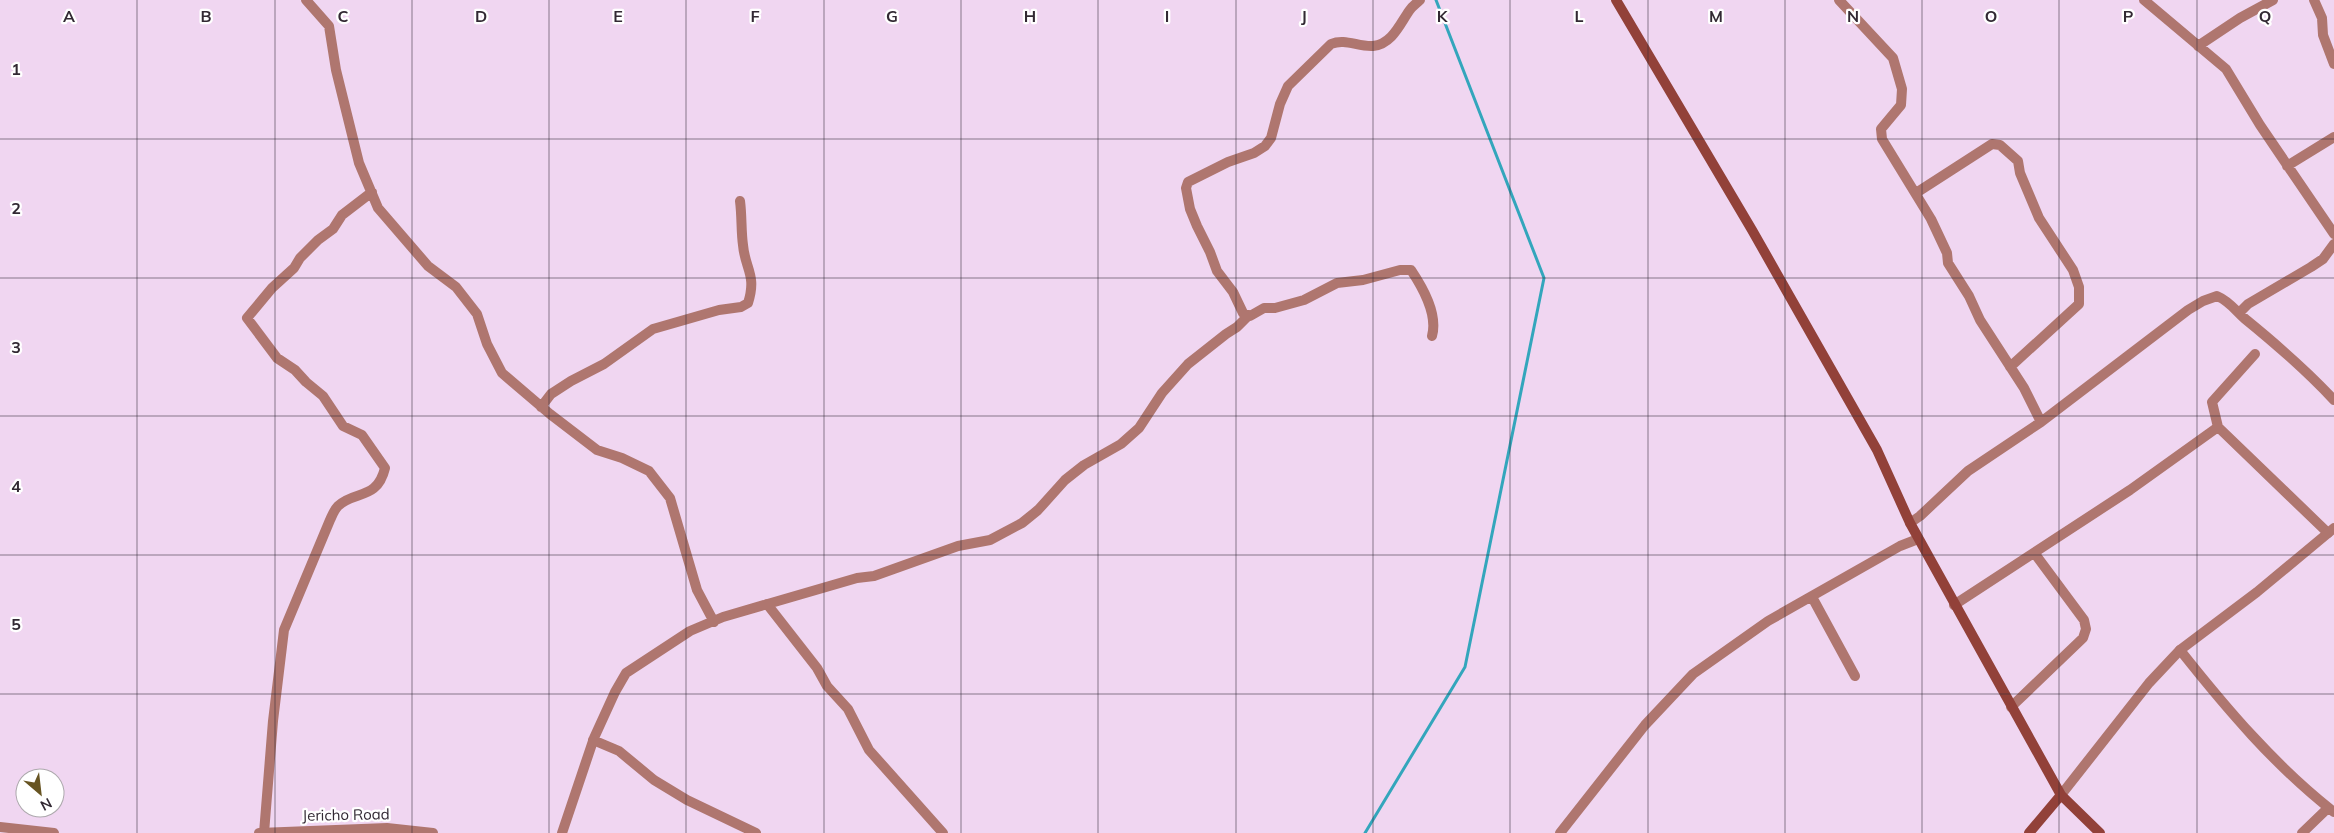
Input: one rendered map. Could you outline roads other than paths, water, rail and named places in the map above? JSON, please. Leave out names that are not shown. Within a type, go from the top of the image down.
[{"type":"main road","points":[[1616,0],[1752,230],[1872,442],[1918,539],[2061,796],[2100,833]]},
{"type":"main road","points":[[2029,833],[2061,796]]},
{"type":"street","points":[[306,0],[330,26],[336,70],[359,164],[378,208],[428,266],[456,287],[477,314],[487,344],[502,373],[541,407],[597,450],[622,458],[649,471],[670,498],[697,590],[714,622]]},
{"type":"street","points":[[1249,315],[1243,313],[1233,292],[1217,271],[1190,209],[1186,188],[1188,182],[1265,146],[1271,138],[1280,104],[1288,86],[1330,44],[1338,40],[1374,46],[1399,29],[1408,11],[1420,0]]},
{"type":"street","points":[[1839,0],[1893,58],[1902,89],[1901,105],[1881,129],[1882,139],[1932,219],[1947,253],[1948,263],[1969,296],[1980,320],[2010,366],[2041,422]]},
{"type":"street","points":[[2144,0],[2226,69],[2287,166],[2334,234]]},
{"type":"street","points":[[2198,46],[2240,18],[2273,0]]},
{"type":"street","points":[[2314,0],[2322,18],[2323,35],[2334,64]]},
{"type":"street","points":[[2287,166],[2334,137]]},
{"type":"street","points":[[1916,193],[1992,144],[2000,145],[2018,161],[2020,173],[2039,218],[2073,270],[2079,287],[2079,304],[2010,366]]},
{"type":"street","points":[[264,833],[273,721],[284,630],[330,520],[338,506],[368,493],[382,479],[385,468],[362,435],[342,426],[323,396],[294,370],[277,358],[247,318],[272,288],[294,268],[306,252],[333,229],[342,215],[372,192]]},
{"type":"street","points":[[541,407],[552,394],[571,381],[604,364],[653,329],[719,310],[741,307],[748,303],[751,292],[751,270],[743,247],[740,202]]},
{"type":"street","points":[[2238,313],[2248,304],[2311,268],[2323,259],[2334,244]]},
{"type":"street","points":[[562,833],[593,740],[626,673],[690,631],[723,617],[856,578],[874,576],[901,568],[958,546],[990,540],[1022,523],[1038,510],[1065,480],[1084,466],[1121,444],[1139,428],[1162,393],[1188,364],[1238,327],[1249,315],[1264,308],[1275,308],[1304,300],[1337,284],[1363,280],[1400,270],[1411,270],[1429,304],[1435,326],[1432,336]]},
{"type":"street","points":[[1910,523],[1968,471],[2041,422],[2104,376],[2159,331],[2203,301],[2217,296],[2227,300],[2238,313],[2296,361],[2334,400]]},
{"type":"street","points":[[2061,796],[2149,683],[2180,650],[2257,592],[2331,531],[2218,427],[2212,402],[2255,354]]},
{"type":"street","points":[[1954,605],[2035,554],[2130,490],[2218,427]]},
{"type":"street","points":[[1560,833],[1645,724],[1693,674],[1768,620],[1900,546],[1918,539]]},
{"type":"street","points":[[2012,707],[2071,651],[2083,638],[2086,629],[2084,620],[2035,554]]},
{"type":"street","points":[[1812,597],[1855,676]]},
{"type":"street","points":[[767,604],[817,668],[827,686],[848,709],[869,750],[943,833]]},
{"type":"street","points":[[2180,650],[2234,718],[2331,810],[2302,833]]},
{"type":"street","points":[[593,740],[619,751],[654,780],[687,800],[756,833]]},
{"type":"street","points":[[0,827],[54,833]]},
{"type":"street","name":"Jericho Road","points":[[259,833],[386,828],[433,833]]},
{"type":"waterway","points":[[1365,833],[1465,667],[1544,278],[1436,0]]}]
